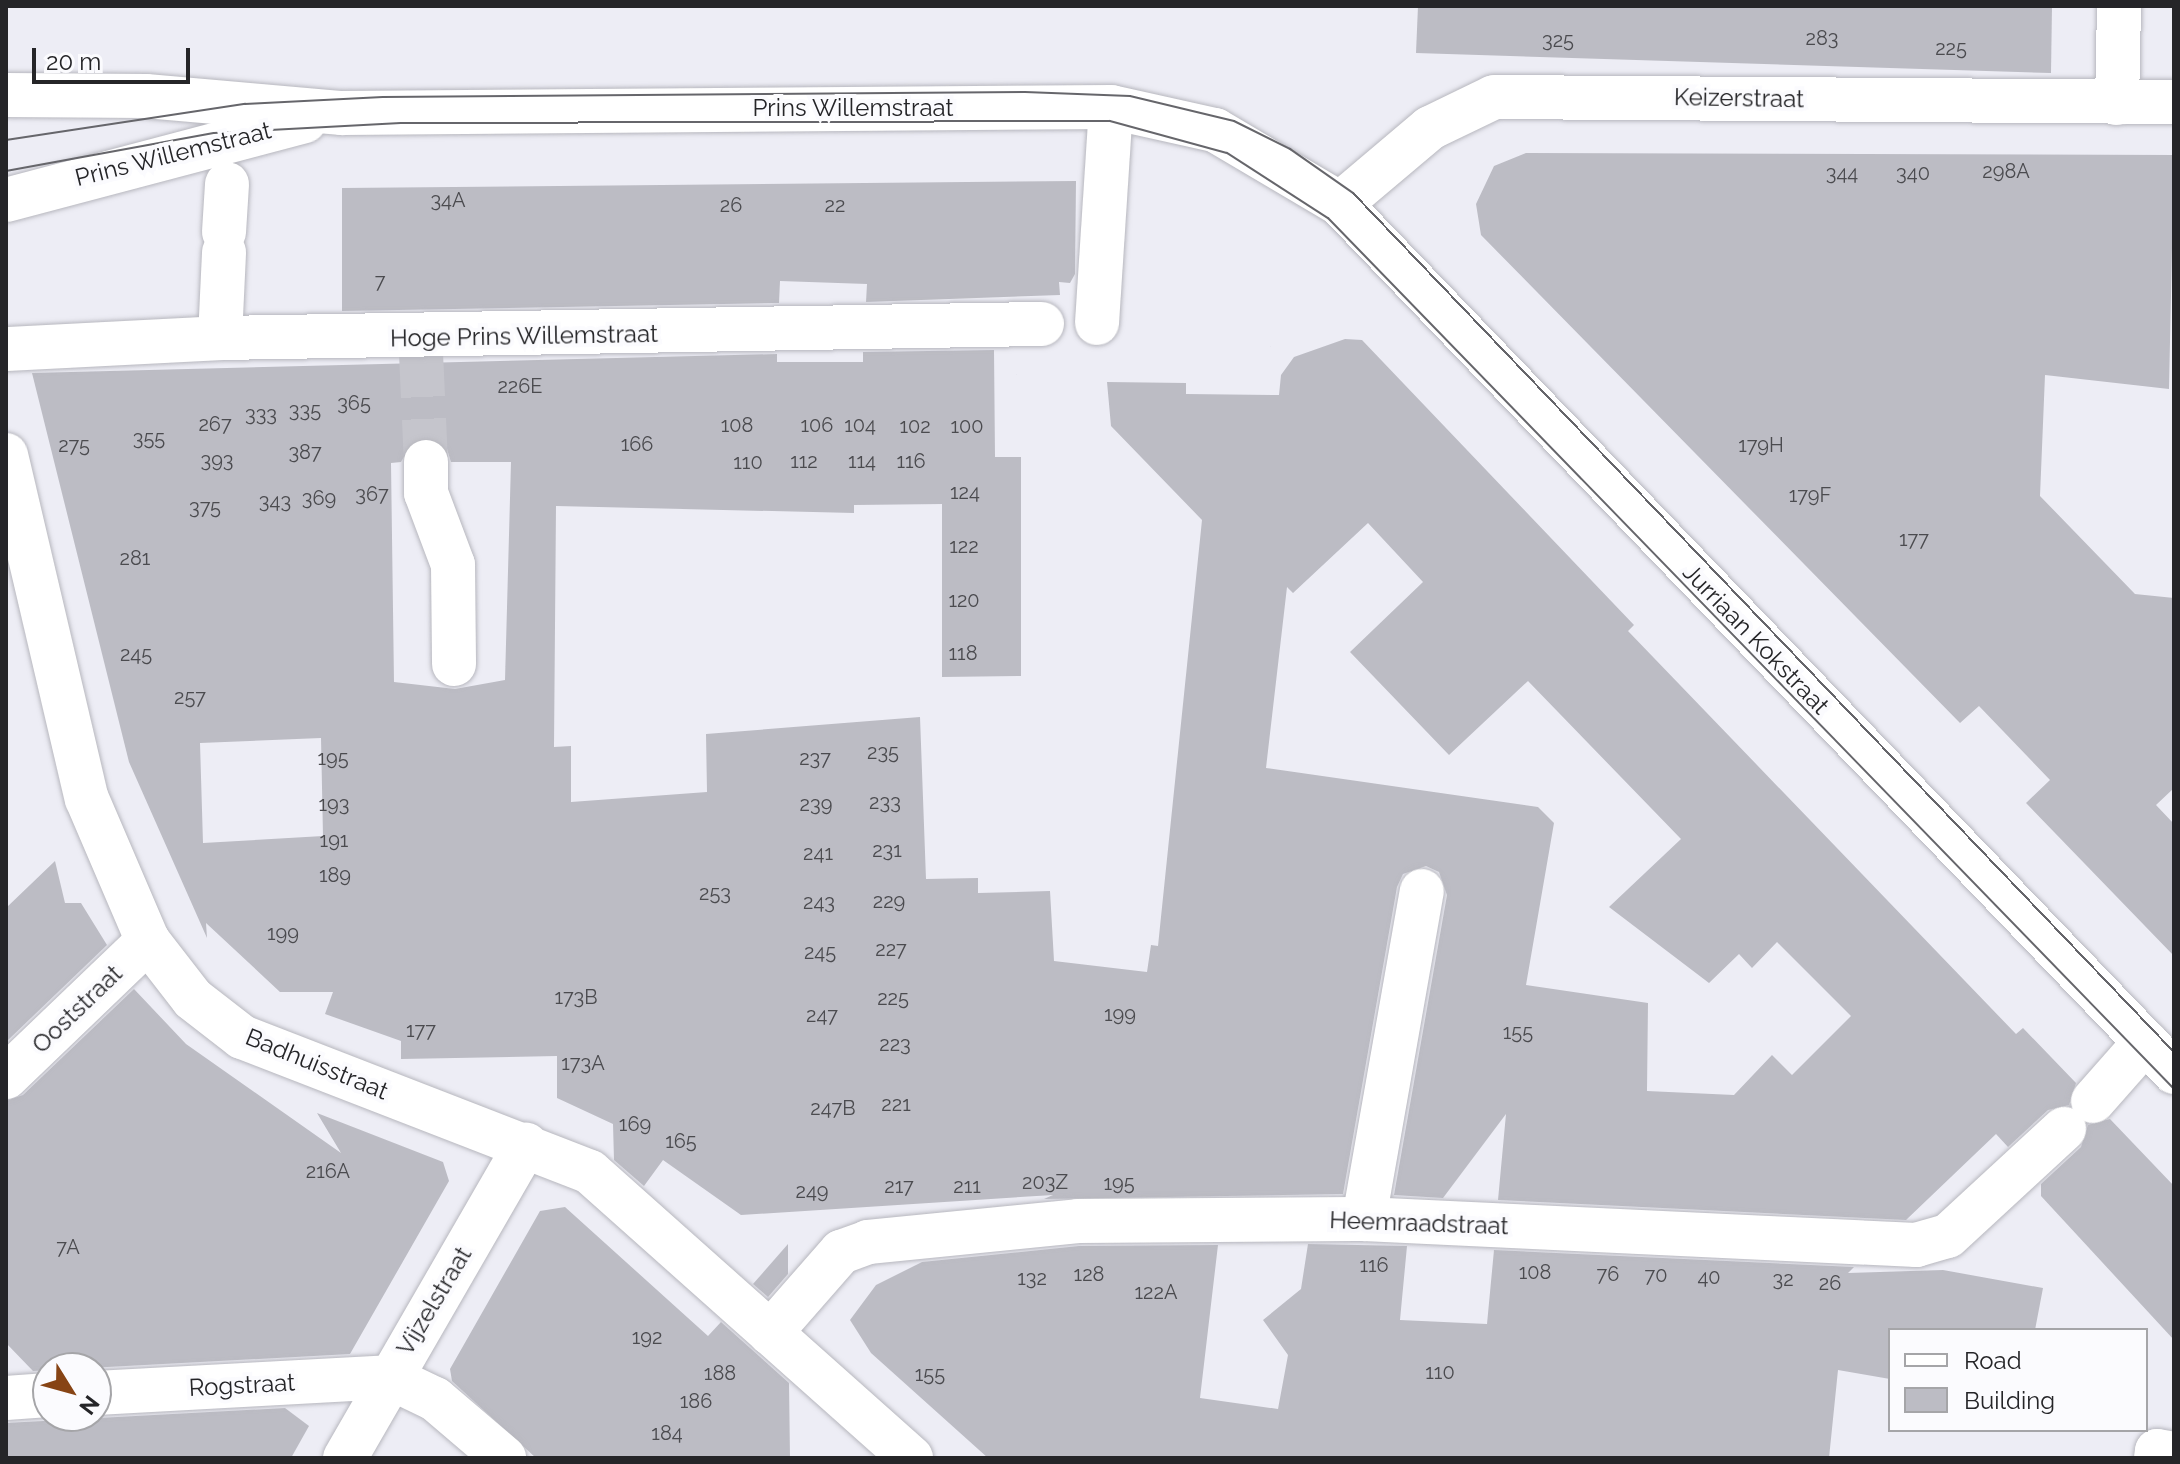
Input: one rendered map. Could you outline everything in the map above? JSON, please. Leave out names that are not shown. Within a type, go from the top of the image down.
[{"type":"street","points":[[2117,103],[2119,6]]},
{"type":"street","name":"Prins Willemstraat","points":[[6,95],[146,96],[342,113],[1111,107],[1215,130],[1340,204]]},
{"type":"street","name":"Keizerstraat","points":[[1340,204],[1430,128],[1494,97],[2174,102]]},
{"type":"street","points":[[1097,323],[1111,107]]},
{"type":"street","name":"Prins Willemstraat","points":[[6,200],[342,113]]},
{"type":"street","points":[[220,338],[227,184]]},
{"type":"street","name":"Jurriaan Kokstraat","points":[[1340,204],[2160,1057]]},
{"type":"street","name":"Hoge Prins Willemstraat","points":[[6,349],[220,338],[288,338],[421,346],[1042,324]]},
{"type":"street","name":"Badhuisstraat","points":[[6,455],[87,799],[148,941],[193,999],[242,1037],[590,1172],[911,1458]]},
{"type":"street","points":[[426,462],[426,493],[453,565],[454,664]]},
{"type":"street","points":[[1364,1219],[1422,891]]},
{"type":"street","name":"Ooststraat","points":[[6,1077],[148,941]]},
{"type":"street","name":"Heemraadstraat","points":[[770,1333],[824,1268],[868,1242],[1078,1221],[1364,1219],[1916,1245],[1948,1236],[2078,1115],[2160,1057]]},
{"type":"street","name":"Vijzelstraat","points":[[345,1458],[389,1377],[526,1145]]},
{"type":"street","points":[[389,1377],[435,1399],[504,1458]]},
{"type":"street","name":"Rogstraat","points":[[112,1392],[389,1377]]},
{"type":"street","points":[[6,1398],[32,1396]]},
{"type":"street","points":[[2156,1458],[2157,1451],[2174,1454]]},
{"type":"building","points":[[1418,6],[2052,6],[2051,73],[1416,53]]},
{"type":"building","points":[[1526,153],[2174,155],[2169,389],[2045,375],[2040,496],[2135,594],[2174,598],[2174,788],[2156,805],[2174,824],[2174,956],[2026,803],[2050,780],[1979,706],[1960,723],[1481,235],[1476,204],[1494,166]]},
{"type":"building","points":[[1076,181],[1075,274],[1070,283],[1059,282],[1060,295],[866,302],[867,284],[780,281],[779,303],[342,311],[342,188]]},
{"type":"building","points":[[1345,339],[1362,340],[1634,625],[1628,631],[2016,1034],[2023,1028],[2076,1083],[2069,1105],[2048,1110],[2008,1147],[1996,1134],[1906,1220],[1498,1200],[1506,1114],[1443,1198],[1394,1195],[1447,895],[1439,872],[1426,866],[1403,874],[1397,887],[1343,1194],[1044,1199],[1053,1195],[741,1215],[663,1160],[644,1186],[614,1160],[613,1124],[557,1098],[557,1056],[401,1059],[401,1041],[325,1014],[333,992],[280,992],[206,923],[207,938],[129,762],[32,373],[777,354],[777,362],[863,362],[863,352],[994,350],[995,457],[1021,457],[1021,676],[942,677],[942,504],[854,505],[854,513],[556,506],[554,747],[571,746],[571,802],[707,792],[706,734],[920,717],[926,879],[978,878],[978,893],[1050,891],[1054,961],[1147,972],[1151,945],[1158,946],[1202,520],[1111,426],[1107,382],[1186,383],[1186,394],[1279,395],[1281,375],[1294,357]],"holes":[[[427,437],[447,449],[451,462],[511,462],[505,680],[455,689],[394,682],[391,463],[401,462],[413,441]],[[1368,523],[1423,582],[1350,652],[1449,755],[1528,681],[1681,839],[1609,907],[1709,983],[1739,954],[1752,968],[1777,942],[1851,1016],[1792,1075],[1772,1055],[1734,1095],[1647,1091],[1648,1003],[1526,985],[1554,823],[1538,807],[1266,768],[1287,587],[1293,593]],[[321,738],[323,836],[203,843],[200,743]]]},
{"type":"building","points":[[55,861],[65,903],[81,903],[107,945],[6,1042],[6,908]]},
{"type":"building","points":[[134,989],[186,1044],[341,1153],[317,1113],[443,1162],[449,1181],[350,1354],[112,1367],[112,1352],[32,1352],[32,1370],[6,1343],[6,1101],[23,1095]]},
{"type":"building","points":[[2110,1119],[2174,1186],[2174,1340],[2041,1196],[2041,1184],[2081,1147],[2088,1125]]},
{"type":"building","points":[[565,1207],[708,1336],[721,1322],[789,1383],[790,1458],[536,1458],[452,1381],[450,1369],[540,1211]]},
{"type":"building","points":[[788,1244],[788,1274],[768,1297],[753,1284]]},
{"type":"building","points":[[1308,1244],[1407,1246],[1400,1320],[1487,1324],[1494,1250],[1854,1267],[1848,1273],[1943,1270],[2043,1288],[2035,1328],[1888,1328],[1888,1379],[1838,1370],[1829,1458],[988,1458],[871,1353],[850,1320],[876,1285],[922,1262],[1079,1246],[1218,1245],[1200,1398],[1278,1409],[1288,1355],[1263,1320],[1301,1289]]},
{"type":"building","points":[[285,1408],[309,1426],[291,1458],[6,1458],[6,1423],[32,1422],[32,1432],[112,1432],[112,1417]]},
{"type":"tunnel","points":[[421,353],[426,462]]},
{"type":"tram line","points":[[6,140],[245,104],[383,97],[1025,92],[1130,96],[1234,121],[1290,149],[1353,193],[2174,1052]]},
{"type":"tram line","points":[[6,171],[214,133],[401,123],[1110,121],[1227,153],[1328,218],[2174,1089]]}]
